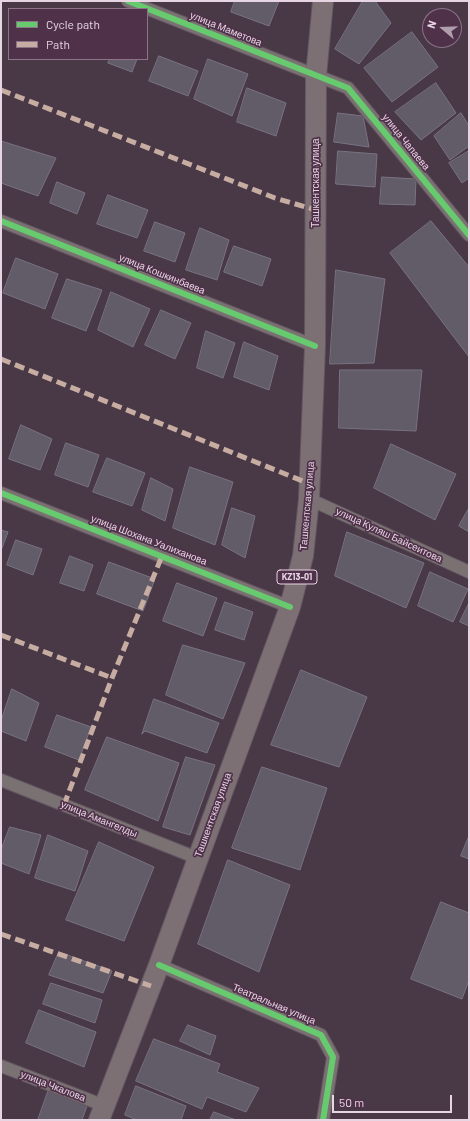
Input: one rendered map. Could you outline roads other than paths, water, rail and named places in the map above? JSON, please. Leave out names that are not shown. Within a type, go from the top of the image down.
[{"type":"main road","name":"Ташкентская улица","points":[[102,1113],[159,965],[290,607],[303,556],[309,499],[315,346],[316,76],[323,1]]},
{"type":"street","name":"улица Маметова","points":[[128,1],[146,8]]},
{"type":"street","name":"улица Маметова","points":[[148,9],[316,76]]},
{"type":"street","name":"улица Чапаева","points":[[316,76],[348,88],[469,235]]},
{"type":"street","name":"улица Кошкинбаева","points":[[1,222],[315,346]]},
{"type":"street","name":"улица Шохана Уалиханова","points":[[1,493],[290,607]]},
{"type":"street","name":"улица Куляш Байсеитова","points":[[309,499],[469,572]]},
{"type":"street","name":"улица Амангелды","points":[[1,780],[197,858]]},
{"type":"street","name":"Театральная улица","points":[[159,965],[321,1035],[333,1058],[323,1120]]},
{"type":"street","name":"улица Чкалова","points":[[1,1066],[102,1113]]}]
